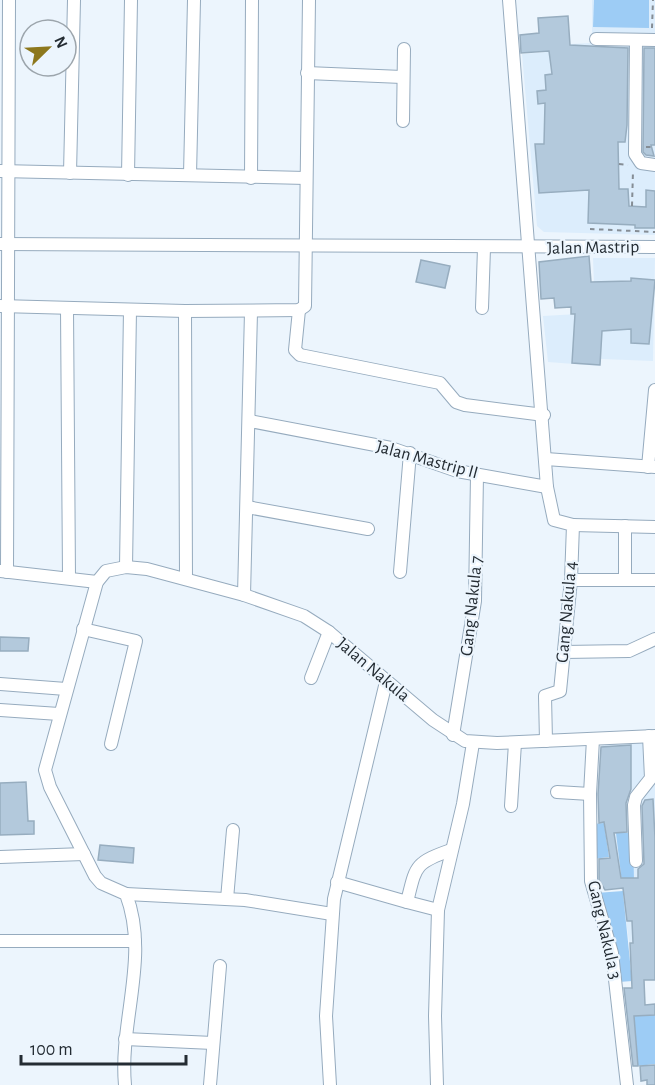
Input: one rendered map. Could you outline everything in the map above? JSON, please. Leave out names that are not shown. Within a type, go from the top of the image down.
[{"type":"street","points":[[9,0],[4,171],[4,572],[69,577],[97,582]]},
{"type":"street","points":[[70,173],[74,0]]},
{"type":"street","points":[[129,175],[131,0]]},
{"type":"street","points":[[190,175],[194,0]]},
{"type":"street","points":[[251,178],[252,0]]},
{"type":"street","points":[[4,307],[251,312],[299,310],[305,306],[309,0]]},
{"type":"street","points":[[510,0],[548,487],[554,520],[573,525],[655,527]]},
{"type":"street","points":[[596,39],[653,40]]},
{"type":"street","points":[[636,40],[634,154],[640,163],[655,165]]},
{"type":"street","points":[[403,121],[404,49]]},
{"type":"street","points":[[307,73],[402,77]]},
{"type":"street","points":[[4,171],[306,178]]},
{"type":"street","name":"Jalan Mastrip","points":[[5,244],[655,247]]},
{"type":"street","points":[[482,308],[484,248]]},
{"type":"street","points":[[66,309],[69,577]]},
{"type":"street","points":[[130,310],[126,567],[106,571],[97,582],[45,770],[50,786],[101,883],[126,894],[227,899],[332,914]]},
{"type":"street","points":[[299,310],[294,342],[295,350],[300,355],[440,383],[456,402],[465,405],[544,415]]},
{"type":"street","points":[[185,311],[186,579]]},
{"type":"street","points":[[244,595],[251,312]]},
{"type":"street","points":[[546,459],[651,467],[655,390]]},
{"type":"street","name":"Jalan Mastrip II","points":[[250,421],[410,453],[448,468],[477,475],[548,487]]},
{"type":"street","points":[[400,572],[410,453]]},
{"type":"street","name":"Gang Nakula 7","points":[[453,735],[475,601],[477,475]]},
{"type":"street","points":[[247,507],[368,529]]},
{"type":"street","name":"Gang Nakula 4","points":[[546,741],[545,696],[560,691],[571,580],[573,525]]},
{"type":"street","points":[[625,526],[625,580]]},
{"type":"street","name":"Jalan Nakula","points":[[126,567],[186,579],[244,595],[304,616],[329,633],[453,735],[473,743],[652,736]]},
{"type":"street","points":[[571,580],[655,580]]},
{"type":"street","points":[[83,629],[136,641],[111,744]]},
{"type":"street","points":[[311,678],[329,633]]},
{"type":"street","points":[[564,652],[629,651],[655,639]]},
{"type":"street","points":[[330,1085],[326,1016],[332,914],[337,882],[386,682]]},
{"type":"street","points":[[0,684],[66,689]]},
{"type":"street","points":[[0,710],[59,714]]},
{"type":"street","points":[[636,861],[634,802],[653,777],[652,736]]},
{"type":"street","name":"Gang Nakula 3","points":[[593,739],[590,794],[591,881],[613,960],[627,1085]]},
{"type":"street","points":[[437,1085],[435,1016],[438,910],[473,743]]},
{"type":"street","points":[[511,806],[515,743]]},
{"type":"street","points":[[557,792],[590,794]]},
{"type":"street","points":[[227,899],[233,830]]},
{"type":"street","points":[[407,902],[416,868],[424,861],[451,850]]},
{"type":"street","points":[[0,857],[84,854]]},
{"type":"street","points":[[337,882],[438,910]]},
{"type":"street","points":[[126,894],[132,914],[136,963],[126,1039],[126,1085]]},
{"type":"street","points":[[0,940],[135,941]]},
{"type":"street","points":[[210,1085],[220,966]]},
{"type":"street","points":[[126,1039],[213,1043]]},
{"type":"path","points":[[653,0],[653,40]]},
{"type":"path","points":[[632,206],[634,154]]},
{"type":"path","points":[[631,231],[632,224]]},
{"type":"path","points":[[590,229],[655,232]]},
{"type":"shaded area","points":[[592,0],[655,0],[655,235],[544,232],[537,226],[522,54],[571,50],[571,44],[592,43]]},
{"type":"shaded area","points":[[594,0],[649,0],[649,28],[593,27]]},
{"type":"shaded area","points":[[593,258],[655,258],[653,361],[601,359],[600,366],[548,362],[543,316],[595,313]]},
{"type":"shaded area","points":[[655,741],[655,941],[629,942],[602,743]]},
{"type":"shaded area","points":[[604,823],[609,857],[593,859],[592,824]]},
{"type":"shaded area","points":[[616,833],[633,833],[634,882],[623,893],[632,981],[619,982],[596,893],[623,891]]},
{"type":"shaded area","points":[[655,1015],[655,1064],[638,1066],[634,1016]]},
{"type":"building","points":[[568,16],[570,45],[628,48],[627,125],[625,142],[618,142],[619,189],[628,189],[629,206],[646,207],[646,190],[655,191],[655,228],[588,223],[589,190],[539,193],[535,144],[544,144],[545,103],[538,104],[537,91],[546,90],[545,75],[552,74],[549,51],[521,53],[520,35],[539,33],[538,18]]},
{"type":"building","points":[[644,48],[655,48],[655,145],[651,145],[654,156],[643,152]]},
{"type":"building","points":[[589,256],[591,282],[631,281],[631,278],[655,280],[649,344],[631,343],[631,329],[602,331],[600,365],[572,363],[575,314],[571,314],[571,307],[555,308],[554,298],[541,299],[539,262]]},
{"type":"building","points":[[421,260],[450,266],[445,288],[416,282]]},
{"type":"building","points":[[0,637],[29,638],[28,651],[0,651]]},
{"type":"building","points":[[631,745],[631,789],[626,803],[627,832],[614,833],[621,878],[638,878],[638,869],[644,864],[642,806],[645,800],[653,799],[655,838],[655,980],[644,980],[645,1005],[655,1004],[655,1015],[634,1016],[638,1066],[633,1066],[624,988],[632,988],[630,943],[633,943],[632,921],[627,921],[623,888],[605,890],[599,880],[599,859],[610,858],[604,822],[599,823],[601,747]]},
{"type":"building","points":[[26,782],[28,821],[34,821],[34,834],[0,835],[0,783]]},
{"type":"building","points":[[100,845],[134,848],[133,863],[98,860]]},
{"type":"building","points":[[655,1065],[655,1085],[647,1085],[647,1080],[641,1081],[640,1066]]}]
